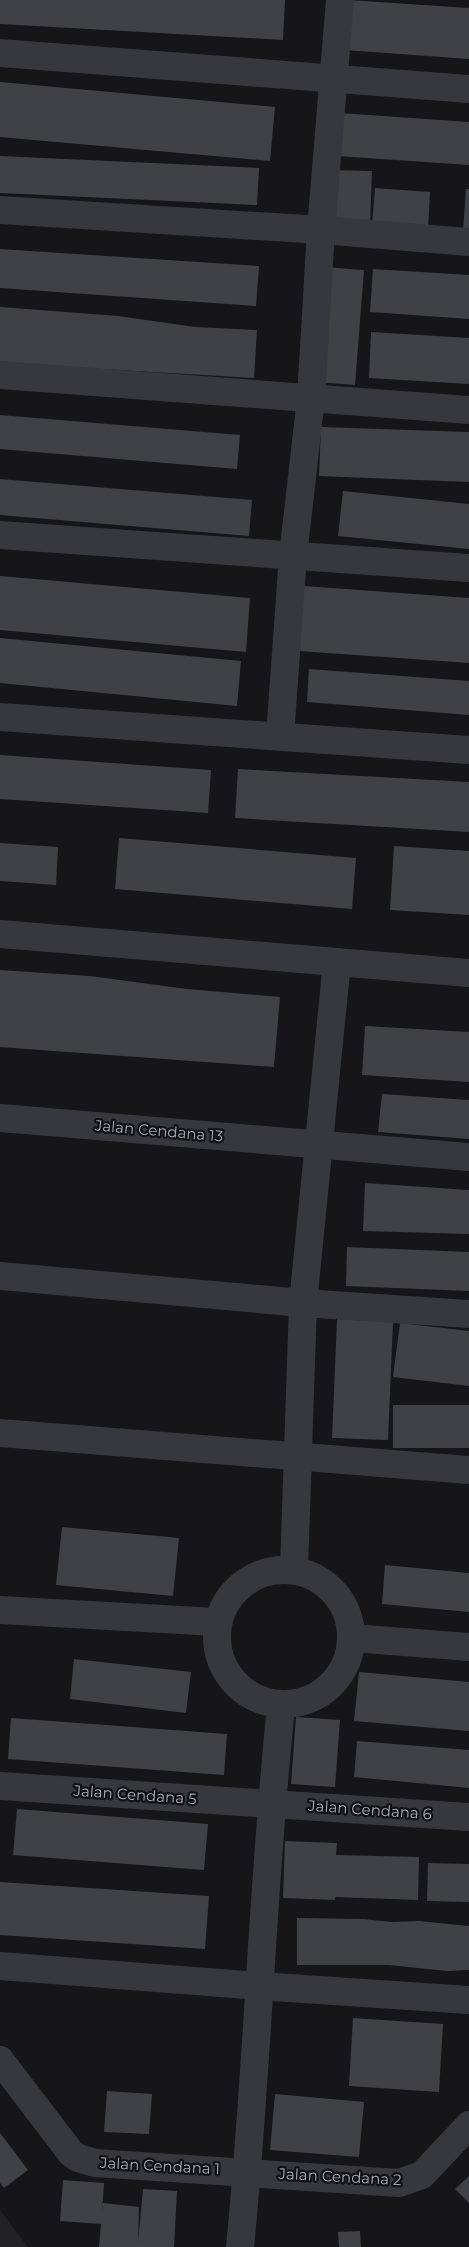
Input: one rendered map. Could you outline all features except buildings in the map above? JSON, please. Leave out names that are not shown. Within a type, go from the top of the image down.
[{"type":"street","points":[[280,736],[293,556],[310,398],[321,230],[340,0]]},
{"type":"street","points":[[0,53],[469,89]]},
{"type":"street","points":[[0,210],[321,230],[469,242]]},
{"type":"street","points":[[0,375],[469,410]]},
{"type":"street","points":[[0,535],[469,568]]},
{"type":"street","points":[[0,717],[469,750]]},
{"type":"street","points":[[0,934],[469,973]]},
{"type":"street","points":[[294,1570],[303,1303],[317,1144],[337,962]]},
{"type":"street","name":"Jalan Cendana 13","points":[[0,1118],[469,1157]]},
{"type":"street","points":[[0,1276],[303,1303],[469,1314]]},
{"type":"street","points":[[0,1433],[298,1455],[469,1470]]},
{"type":"street","points":[[294,1570],[317,1578],[338,1593],[348,1613],[352,1638],[347,1660],[333,1684],[309,1700],[281,1706],[261,1702],[244,1693],[229,1678],[220,1662],[217,1622],[227,1601],[246,1581],[270,1572],[294,1570]]},
{"type":"street","points":[[0,1610],[217,1622]]},
{"type":"street","points":[[352,1638],[469,1647]]},
{"type":"street","points":[[240,2247],[248,2171],[271,1804],[281,1706]]},
{"type":"street","name":"Jalan Cendana 5","points":[[0,1786],[271,1804]]},
{"type":"street","name":"Jalan Cendana 6","points":[[271,1804],[469,1817]]},
{"type":"street","points":[[0,1966],[469,2000]]},
{"type":"street","name":"Jalan Cendana 1","points":[[0,2060],[65,2146],[78,2158],[108,2165],[248,2171]]},
{"type":"street","name":"Jalan Cendana 2","points":[[248,2171],[399,2182],[411,2180],[422,2175],[430,2168],[469,2125]]},
{"type":"shaded area","points":[[0,2210],[28,2247],[0,2247]]}]
